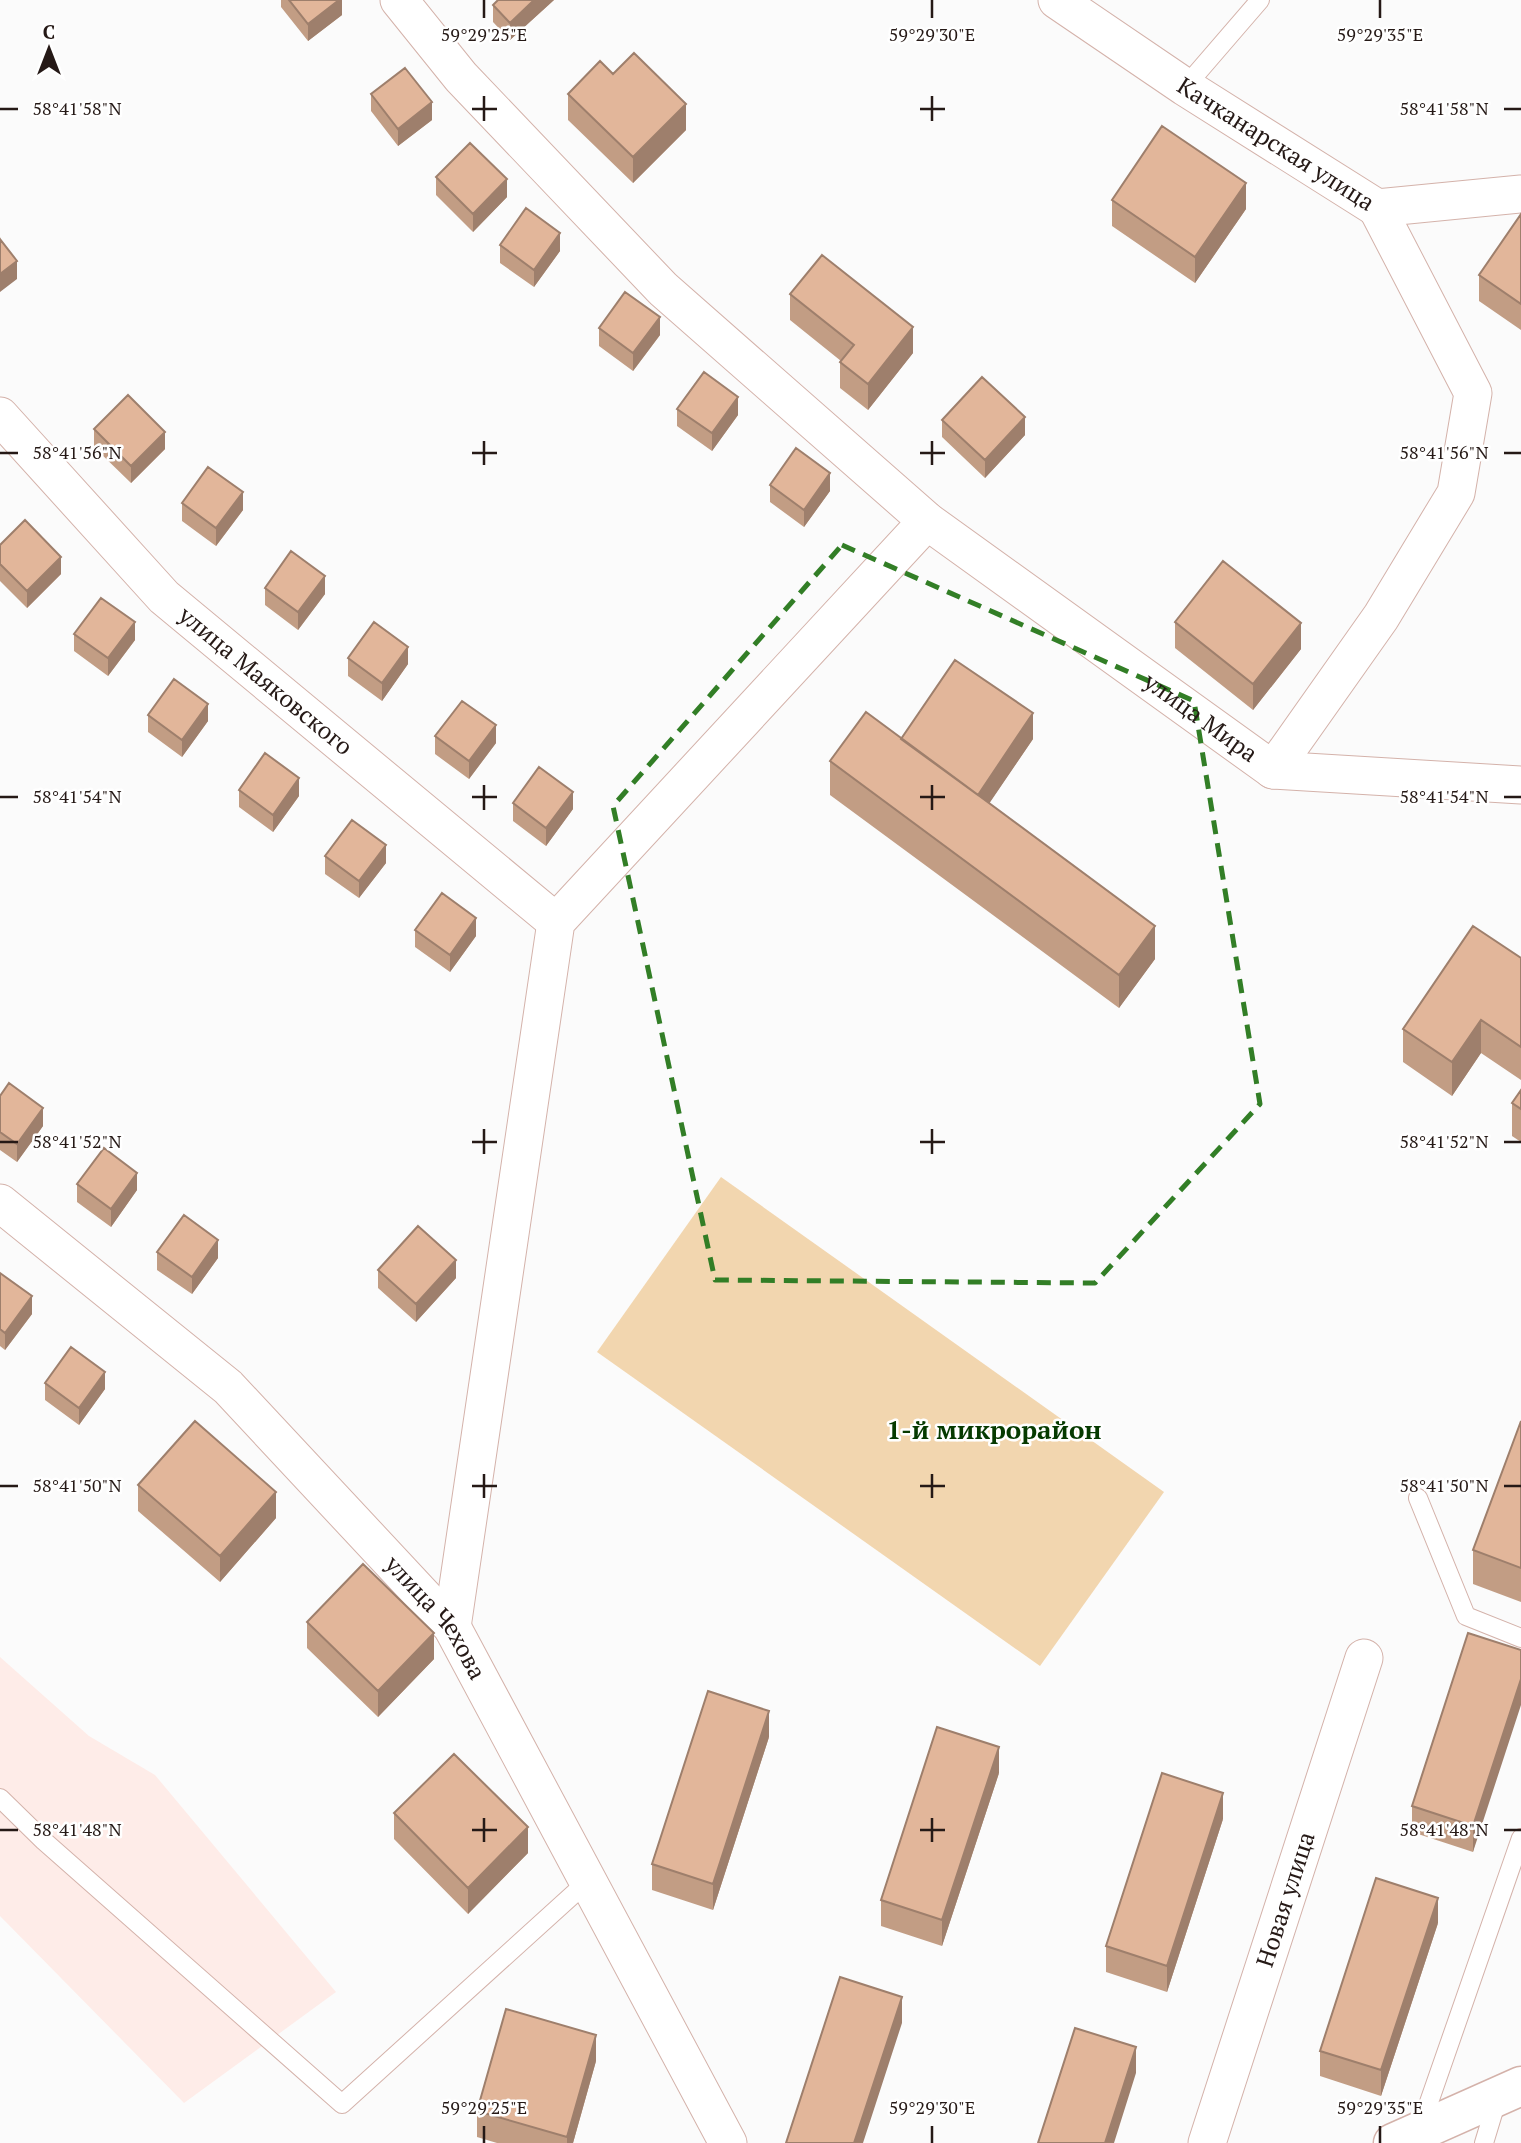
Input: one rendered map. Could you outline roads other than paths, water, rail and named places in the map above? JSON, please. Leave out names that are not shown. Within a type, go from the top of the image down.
[{"type":"street","name":"улица Мира","points":[[399,0],[461,77],[663,289],[927,521],[1273,770],[1521,785]]},
{"type":"street","name":"Качканарская улица","points":[[1057,0],[1185,87],[1377,208],[1521,194]]},
{"type":"street","points":[[1273,770],[1381,617],[1456,493],[1473,393],[1377,208]]},
{"type":"street","name":"улица Маяковского","points":[[0,416],[164,597],[556,922]]},
{"type":"street","points":[[452,1627],[556,922],[927,521]]},
{"type":"street","name":"улица Чехова","points":[[0,1203],[228,1387],[452,1627],[728,2143]]},
{"type":"street","name":"Новая улица","points":[[1207,2143],[1364,1658]]},
{"type":"street","points":[[1406,2137],[1510,2091]]},
{"type":"lane","points":[[1185,87],[1260,0]]},
{"type":"lane","points":[[1418,1498],[1466,1616],[1521,1638]]},
{"type":"lane","points":[[0,1798],[54,1850],[342,2104],[588,1881]]},
{"type":"lane","points":[[1406,2137],[1521,1838]]},
{"type":"lane","points":[[1484,2143],[1510,2091]]},
{"type":"district","name":"1-й микрорайон","points":[[994,1430]]}]
